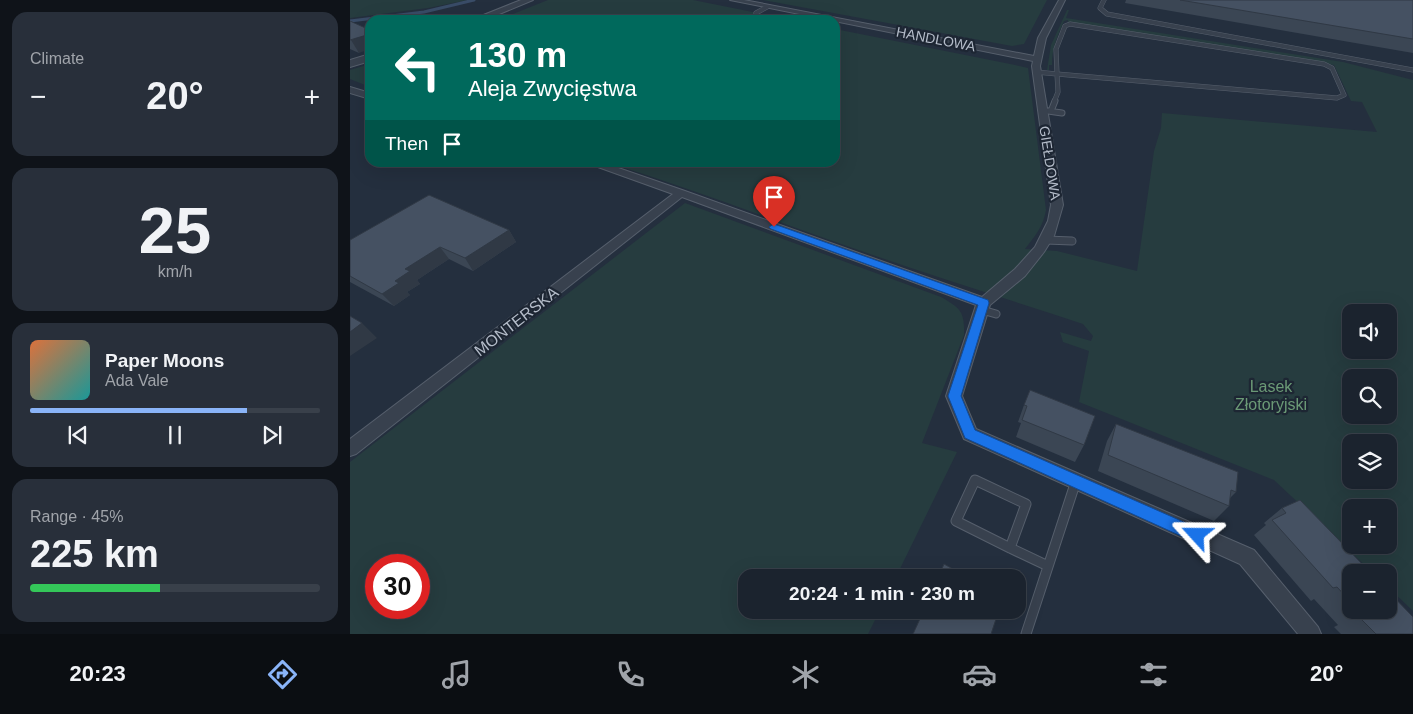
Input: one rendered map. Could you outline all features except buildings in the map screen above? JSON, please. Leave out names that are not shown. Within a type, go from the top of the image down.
[{"type":"street","points":[[489,15],[529,0]]},
{"type":"street","name":"HANDLOWA","points":[[733,0],[809,15]]},
{"type":"street","name":"GIEŁDOWA","points":[[987,309],[1021,273],[1046,240],[1055,221],[1057,205],[1046,111],[1036,72],[1042,38],[1062,0]]},
{"type":"street","name":"HANDLOWA","points":[[840,21],[1037,59]]},
{"type":"street","points":[[350,64],[365,59]]},
{"type":"street","points":[[350,90],[365,94]]},
{"type":"street","points":[[604,167],[681,193],[987,309],[954,396],[970,434],[1247,557],[1311,634]]},
{"type":"street","name":"MONTERSKA","points":[[350,449],[681,193]]},
{"type":"lane","points":[[1104,0],[1100,8],[1107,14],[1413,70]]},
{"type":"lane","points":[[756,13],[767,7]]},
{"type":"lane","points":[[1036,72],[1057,74],[1337,98],[1344,95],[1332,68],[1324,64],[1073,24],[1065,26],[1056,47],[1057,74],[1058,94],[1046,111]]},
{"type":"lane","points":[[1046,111],[1062,112]]},
{"type":"lane","points":[[1046,240],[1072,241]]},
{"type":"lane","points":[[1010,548],[1026,504],[975,480],[956,521],[1010,548],[1048,566]]},
{"type":"lane","points":[[1026,634],[1076,481]]},
{"type":"green space","points":[[350,0],[468,0],[428,8],[350,18]]},
{"type":"green space","points":[[548,0],[693,0],[768,15],[510,15]]},
{"type":"green space","points":[[763,0],[1047,0],[1024,44],[1012,46]]},
{"type":"green space","name":"Lasek Złotoryjski","points":[[1067,10],[1069,10],[1066,18],[1343,62],[1413,80],[1413,611],[1397,596],[1397,564],[1363,564],[1353,554],[1397,554],[1397,499],[1342,499],[1342,544],[1274,480],[1079,402],[1089,351],[1063,342],[1060,332],[1091,341],[1093,336],[1083,324],[835,242],[706,195],[622,167],[840,167],[840,30],[1015,65],[1028,68],[1046,210],[1041,226],[1025,249],[1057,251],[1137,271],[1154,151],[1161,128],[1162,113],[1377,132],[1362,102],[1351,101],[1334,65],[1068,22],[1068,20],[1064,21],[1059,32],[1054,48],[1052,65],[1049,65],[1049,70],[1047,70],[1051,45]]},
{"type":"green space","points":[[365,66],[365,85],[350,79],[350,70]]},
{"type":"green space","points":[[685,203],[941,297],[960,311],[964,320],[964,335],[922,443],[957,452],[900,569],[738,569],[738,619],[876,619],[868,634],[350,634],[350,462]]},
{"type":"waterway","points":[[399,15],[424,12],[474,0]]},
{"type":"waterway","points":[[350,21],[365,19]]},
{"type":"route","points":[[774,227],[984,303],[954,396],[970,434],[1197,535]]}]
